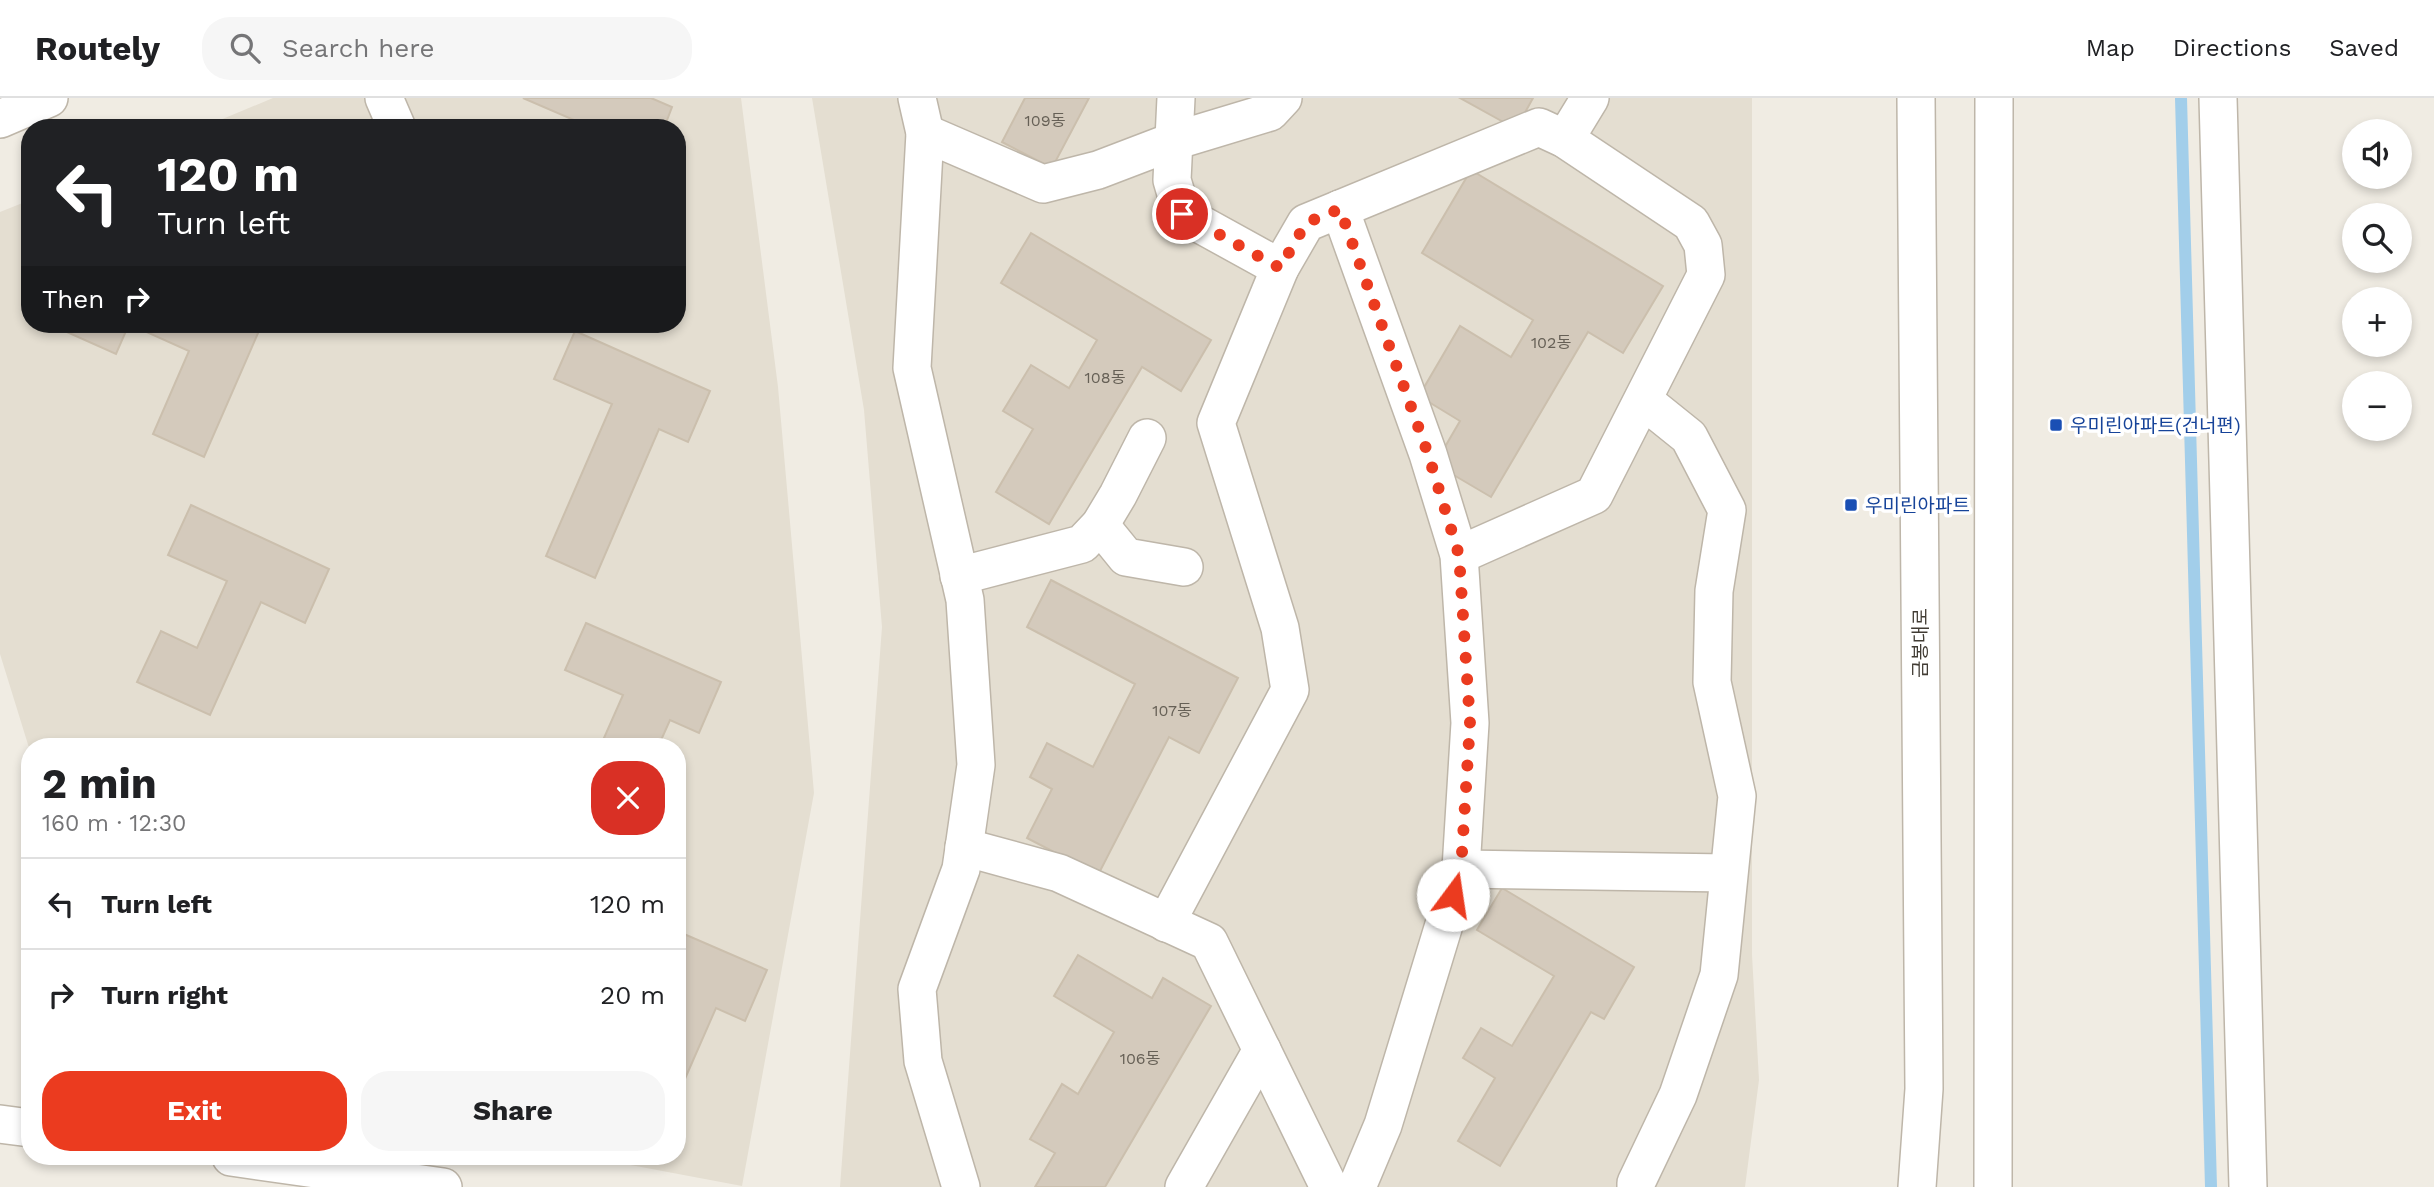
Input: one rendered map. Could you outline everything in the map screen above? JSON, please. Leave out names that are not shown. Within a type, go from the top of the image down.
[{"type":"street","points":[[0,119],[49,98]]},
{"type":"street","points":[[384,98],[393,119]]},
{"type":"street","points":[[917,98],[925,133],[912,368],[965,600],[976,765],[961,869],[917,989],[923,1061],[961,1187]]},
{"type":"street","points":[[1176,98],[1172,180],[1182,214],[1280,268]]},
{"type":"street","points":[[925,133],[1043,184],[1098,170],[1174,141],[1270,112],[1283,98]]},
{"type":"street","points":[[1565,139],[1590,98]]},
{"type":"street","name":"금봉대로","points":[[1916,98],[1924,1076],[1917,1187]]},
{"type":"street","points":[[1993,1187],[1994,98]]},
{"type":"street","points":[[2218,98],[2248,1187]]},
{"type":"street","points":[[1166,923],[1290,691],[1280,628],[1216,422],[1280,268],[1306,223],[1539,127],[1565,139],[1691,223],[1703,245],[1706,275],[1594,495],[1459,555]]},
{"type":"street","points":[[1340,209],[1428,454],[1459,555],[1470,723],[1461,869],[1383,1125],[1357,1187]]},
{"type":"street","points":[[1636,1187],[1678,1095],[1719,975],[1737,796],[1712,682],[1714,592],[1727,510],[1689,437],[1643,400]]},
{"type":"street","points":[[959,576],[1082,544],[1100,525],[1147,438]]},
{"type":"street","points":[[1100,525],[1126,557],[1184,567]]},
{"type":"street","points":[[964,847],[1059,873],[1209,942],[1329,1187]]},
{"type":"street","points":[[1461,869],[1728,873]]},
{"type":"street","points":[[1184,1187],[1262,1051]]},
{"type":"street","points":[[0,1124],[21,1127]]},
{"type":"street","points":[[252,1165],[278,1175],[443,1187]]},
{"type":"shaded area","points":[[273,98],[741,98],[778,387],[814,793],[742,1186],[630,1165],[686,1165],[686,738],[26,738],[0,654],[0,212],[21,204],[21,333],[686,333],[686,119],[223,119]]},
{"type":"shaded area","points":[[812,98],[1752,98],[1752,955],[1759,1080],[1745,1187],[840,1187],[882,627],[864,410]]},
{"type":"building","points":[[523,98],[651,98],[672,107],[667,119],[572,119]]},
{"type":"building","points":[[1025,98],[1089,98],[1052,168],[1002,142]]},
{"type":"building","points":[[1460,98],[1533,98],[1516,129]]},
{"type":"building","points":[[1471,170],[1663,286],[1623,353],[1588,332],[1491,497],[1435,464],[1460,421],[1419,396],[1460,326],[1511,357],[1533,320],[1422,253]]},
{"type":"building","points":[[1031,233],[1211,340],[1181,391],[1142,367],[1049,524],[996,492],[1033,429],[1003,411],[1031,365],[1069,388],[1097,340],[1001,283]]},
{"type":"building","points":[[69,333],[125,333],[116,354]]},
{"type":"building","points":[[149,333],[258,333],[204,457],[153,434],[189,351]]},
{"type":"building","points":[[574,333],[580,333],[710,391],[688,442],[659,429],[595,578],[546,556],[612,404],[554,379]]},
{"type":"building","points":[[191,505],[329,569],[305,623],[261,602],[210,715],[137,682],[161,631],[197,648],[227,581],[168,555]]},
{"type":"building","points":[[1051,580],[1238,678],[1199,753],[1169,737],[1098,875],[1027,838],[1052,789],[1030,777],[1047,743],[1093,767],[1135,684],[1027,627]]},
{"type":"building","points":[[586,623],[721,682],[699,733],[670,720],[662,738],[604,738],[623,695],[565,670]]},
{"type":"building","points":[[1502,888],[1634,967],[1604,1019],[1591,1012],[1500,1166],[1458,1141],[1495,1078],[1463,1058],[1481,1028],[1512,1046],[1554,976],[1477,930]]},
{"type":"building","points":[[686,935],[767,970],[745,1021],[716,1008],[686,1076]]},
{"type":"building","points":[[1078,955],[1152,998],[1163,978],[1211,1006],[1105,1187],[1035,1187],[1055,1153],[1030,1139],[1062,1084],[1078,1094],[1114,1032],[1054,996]]},
{"type":"waterway","points":[[2181,98],[2211,1187]]},
{"type":"place","name":"우미린아파트(건너편)","points":[[2056,425]]},
{"type":"place","name":"우미린아파트","points":[[1851,505]]},
{"type":"route","points":[[1182,214],[1280,268],[1306,223],[1340,209],[1428,454],[1459,555],[1470,723],[1461,869],[1453,895]]}]
